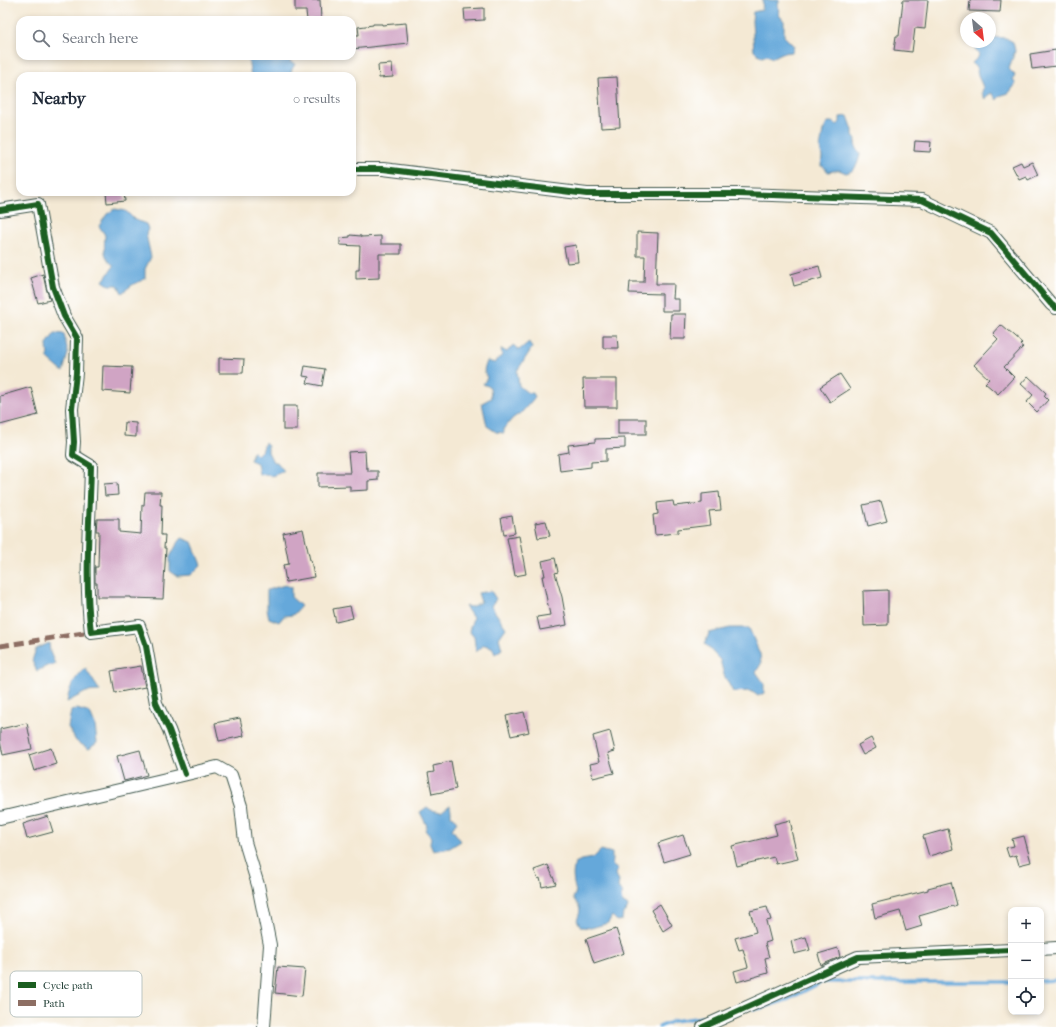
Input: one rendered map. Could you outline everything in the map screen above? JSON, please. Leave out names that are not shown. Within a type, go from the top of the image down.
[{"type":"street","points":[[356,169],[383,169],[588,194],[738,194],[922,200],[991,233],[1056,308]]},
{"type":"street","points":[[0,210],[38,204],[53,287],[64,316],[77,338],[76,373],[72,409],[74,442],[73,455],[91,466],[87,568],[88,608],[91,632],[139,626],[146,646],[156,703],[169,730],[185,774]]},
{"type":"street","points":[[0,818],[216,767],[231,775],[241,806],[245,842],[258,885],[270,945],[264,1027]]},
{"type":"street","points":[[1044,949],[1056,948]]},
{"type":"street","points":[[703,1027],[858,957],[1008,950]]},
{"type":"water","points":[[762,0],[780,0],[778,3],[779,15],[784,21],[784,36],[794,46],[792,52],[782,53],[772,58],[767,55],[762,57],[754,51],[752,21],[753,12],[762,10]]},
{"type":"water","points":[[996,37],[1006,38],[1013,42],[1015,51],[1009,69],[1015,75],[1013,80],[1016,84],[1009,93],[999,96],[997,100],[992,93],[985,99],[982,93],[983,87],[976,68],[972,63],[979,56],[975,48],[996,48]]},
{"type":"water","points":[[248,60],[290,60],[290,62],[295,64],[291,72],[250,72]]},
{"type":"water","points":[[848,116],[853,130],[853,136],[856,140],[855,145],[860,154],[857,163],[852,170],[846,173],[839,170],[828,172],[821,166],[822,157],[820,148],[823,131],[828,122],[832,122],[837,125],[840,122],[840,117]]},
{"type":"water","points":[[115,209],[126,211],[135,220],[146,224],[148,229],[146,234],[151,257],[145,269],[145,279],[132,285],[122,293],[118,285],[109,285],[103,281],[114,266],[110,263],[106,256],[105,235],[99,226],[107,214]]},
{"type":"water","points":[[55,333],[64,334],[68,353],[63,372],[48,359],[47,344]]},
{"type":"water","points":[[529,342],[532,348],[517,371],[519,386],[528,393],[533,393],[535,397],[522,412],[513,418],[504,428],[504,433],[496,432],[487,426],[482,403],[491,398],[490,387],[483,384],[487,378],[484,370],[487,361],[495,363],[502,355],[501,349],[507,352],[513,345],[519,350]]},
{"type":"water","points":[[265,442],[268,445],[268,452],[273,462],[277,462],[284,471],[272,476],[259,474],[257,463],[250,460],[253,451],[257,455],[263,449]]},
{"type":"water","points":[[182,538],[192,542],[201,565],[191,575],[177,576],[170,571],[170,557]]},
{"type":"water","points":[[285,585],[291,587],[291,597],[301,606],[293,615],[284,616],[279,622],[269,618],[267,609],[267,590]]},
{"type":"water","points":[[491,591],[496,599],[491,606],[506,628],[499,638],[502,649],[495,654],[492,647],[484,645],[476,652],[474,637],[469,631],[473,618],[465,606],[471,607],[481,602],[478,593]]},
{"type":"water","points":[[730,628],[749,628],[760,654],[761,664],[756,672],[764,683],[764,693],[758,696],[751,691],[733,692],[724,675],[720,660],[705,644],[709,633]]},
{"type":"water","points":[[49,643],[50,652],[55,664],[37,671],[32,661],[36,649]]},
{"type":"water","points":[[85,668],[100,691],[86,692],[67,702],[69,691]]},
{"type":"water","points":[[77,709],[90,713],[95,725],[97,743],[89,749],[76,741],[68,727],[71,711]]},
{"type":"water","points":[[450,805],[451,816],[454,817],[457,822],[452,829],[461,841],[450,848],[433,851],[430,844],[431,837],[425,830],[427,826],[420,812],[427,807],[431,810],[441,812]]},
{"type":"water","points":[[601,850],[612,853],[612,865],[618,870],[615,873],[619,881],[618,887],[623,894],[621,896],[622,902],[628,906],[627,910],[623,913],[622,920],[617,921],[612,916],[608,923],[591,928],[581,927],[577,920],[580,908],[573,898],[576,892],[573,878],[575,863],[581,860],[593,858]]},
{"type":"building","points":[[295,0],[320,0],[321,16],[307,16],[306,11],[295,11]]},
{"type":"building","points":[[903,0],[928,0],[925,29],[915,28],[912,52],[894,50],[896,36],[899,36]]},
{"type":"building","points":[[970,0],[1001,0],[1000,12],[969,11]]},
{"type":"building","points":[[484,8],[484,20],[465,21],[464,9]]},
{"type":"building","points":[[406,23],[408,43],[356,49],[356,35],[359,35],[358,27],[373,24],[382,25]]},
{"type":"building","points":[[1056,50],[1056,66],[1032,69],[1030,54]]},
{"type":"building","points":[[392,64],[393,77],[379,78],[378,65]]},
{"type":"building","points":[[617,77],[620,127],[601,128],[598,78]]},
{"type":"building","points":[[915,141],[931,142],[930,152],[914,151]]},
{"type":"building","points":[[1021,162],[1023,166],[1032,162],[1038,175],[1028,180],[1026,176],[1019,179],[1012,166]]},
{"type":"building","points":[[106,196],[124,196],[125,201],[107,203]]},
{"type":"building","points":[[637,232],[658,233],[656,284],[674,284],[673,299],[679,299],[679,311],[662,311],[662,294],[629,293],[630,282],[644,282],[645,256],[637,256]]},
{"type":"building","points":[[350,235],[361,237],[381,236],[381,244],[401,244],[401,254],[379,254],[379,278],[356,279],[356,270],[359,270],[360,246],[340,245],[340,238],[350,237]]},
{"type":"building","points":[[576,245],[578,262],[567,263],[564,247]]},
{"type":"building","points":[[819,266],[822,278],[794,286],[791,274]]},
{"type":"building","points":[[43,274],[50,300],[38,303],[31,278]]},
{"type":"building","points":[[671,314],[686,314],[685,339],[670,339]]},
{"type":"building","points":[[1001,325],[1022,343],[1020,345],[1023,347],[1004,367],[1014,377],[998,394],[985,383],[989,379],[974,365],[998,339],[993,334]]},
{"type":"building","points":[[603,335],[617,335],[618,348],[603,348]]},
{"type":"building","points":[[219,358],[244,359],[243,373],[219,373]]},
{"type":"building","points":[[103,366],[132,367],[130,393],[102,391]]},
{"type":"building","points":[[305,366],[325,369],[322,386],[307,383],[309,377],[303,376]]},
{"type":"building","points":[[840,374],[850,389],[830,402],[820,387]]},
{"type":"building","points":[[1028,376],[1046,393],[1044,396],[1048,400],[1037,412],[1027,402],[1033,395],[1021,384]]},
{"type":"building","points":[[583,379],[617,379],[617,407],[584,407]]},
{"type":"building","points":[[31,387],[38,415],[0,425],[0,396]]},
{"type":"building","points":[[283,406],[297,406],[297,430],[283,430]]},
{"type":"building","points":[[618,419],[646,419],[646,434],[618,434]]},
{"type":"building","points":[[125,422],[136,423],[136,437],[124,436]]},
{"type":"building","points":[[625,438],[625,448],[606,449],[606,461],[591,462],[591,467],[560,471],[558,454],[569,452],[568,445],[595,442],[595,439]]},
{"type":"building","points":[[365,451],[366,468],[368,468],[368,471],[378,471],[378,480],[368,481],[368,490],[350,491],[350,486],[318,487],[318,473],[350,473],[348,452]]},
{"type":"building","points":[[117,483],[118,495],[105,496],[104,484]]},
{"type":"building","points":[[145,492],[161,492],[161,535],[165,535],[164,548],[166,548],[163,599],[97,597],[95,567],[98,567],[99,531],[96,531],[97,519],[119,519],[119,532],[141,534],[142,505],[144,505]]},
{"type":"building","points":[[719,492],[721,510],[709,511],[711,525],[678,529],[678,533],[655,535],[653,515],[658,514],[657,503],[673,501],[674,506],[702,503],[702,494]]},
{"type":"building","points":[[881,501],[887,521],[868,526],[863,505]]},
{"type":"building","points":[[512,516],[515,533],[504,535],[501,518]]},
{"type":"building","points":[[546,521],[550,536],[538,538],[535,523]]},
{"type":"building","points":[[303,529],[314,577],[286,582],[283,565],[289,564],[283,533]]},
{"type":"building","points":[[519,536],[526,574],[515,576],[507,538]]},
{"type":"building","points":[[555,558],[558,572],[555,573],[562,597],[567,625],[540,630],[537,617],[550,615],[542,576],[545,576],[542,561]]},
{"type":"building","points":[[888,590],[888,625],[864,626],[863,591]]},
{"type":"building","points":[[350,606],[353,618],[336,622],[333,609]]},
{"type":"building","points":[[141,666],[145,687],[115,693],[111,671]]},
{"type":"building","points":[[524,712],[529,732],[511,736],[506,716]]},
{"type":"building","points":[[240,718],[244,736],[219,741],[215,723]]},
{"type":"building","points":[[27,723],[32,749],[3,755],[0,741],[0,729]]},
{"type":"building","points":[[610,731],[615,751],[608,753],[614,773],[593,778],[590,764],[599,762],[593,736]]},
{"type":"building","points":[[871,738],[876,748],[863,755],[858,745]]},
{"type":"building","points":[[51,748],[56,764],[34,771],[29,755]]},
{"type":"building","points":[[140,750],[147,775],[124,781],[117,756]]},
{"type":"building","points":[[451,761],[456,789],[432,794],[428,773],[434,772],[433,766]]},
{"type":"building","points":[[48,816],[53,832],[27,839],[23,824]]},
{"type":"building","points":[[790,820],[798,859],[776,864],[774,857],[737,866],[732,846],[777,835],[774,824]]},
{"type":"building","points":[[948,829],[953,849],[929,856],[923,836]]},
{"type":"building","points":[[683,835],[690,854],[664,862],[658,843]]},
{"type":"building","points":[[1024,836],[1031,862],[1019,865],[1016,855],[1009,857],[1006,848],[1014,846],[1012,839]]},
{"type":"building","points":[[548,865],[556,884],[542,887],[540,878],[538,879],[534,870]]},
{"type":"building","points":[[951,882],[957,905],[919,916],[922,926],[906,931],[900,911],[875,918],[872,904],[928,890],[928,888]]},
{"type":"building","points":[[660,904],[672,925],[663,931],[651,910]]},
{"type":"building","points":[[767,907],[771,920],[766,921],[771,941],[765,943],[769,957],[765,958],[768,973],[737,982],[734,971],[748,967],[743,949],[739,950],[735,938],[756,932],[750,911]]},
{"type":"building","points":[[616,929],[624,953],[594,963],[586,939]]},
{"type":"building","points":[[806,937],[810,950],[794,954],[791,941]]},
{"type":"building","points":[[838,948],[840,957],[821,965],[818,954]]},
{"type":"building","points":[[278,967],[305,969],[302,996],[275,993]]},
{"type":"waterway","points":[[1044,981],[1056,980]]},
{"type":"waterway","points":[[754,1009],[762,1008],[789,999],[822,982],[1008,982]]},
{"type":"waterway","points":[[659,1027],[673,1021],[718,1015]]},
{"type":"marked path","points":[[0,646],[91,632]]},
{"type":"cycle path","points":[[356,169],[383,169],[587,194],[738,194],[922,200],[991,233],[1056,308]]},
{"type":"cycle path","points":[[0,210],[38,204],[53,287],[64,316],[77,338],[76,373],[72,409],[74,442],[73,455],[91,466],[88,549],[88,591],[91,632],[139,626],[146,646],[156,703],[169,730],[185,774]]},
{"type":"cycle path","points":[[703,1027],[858,957],[1008,950]]}]
